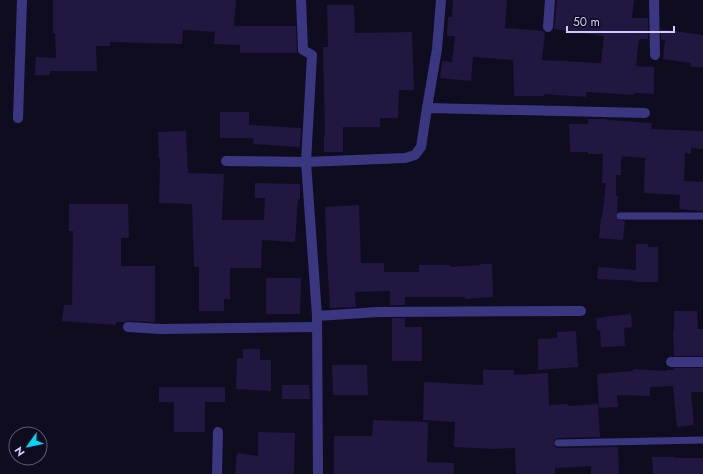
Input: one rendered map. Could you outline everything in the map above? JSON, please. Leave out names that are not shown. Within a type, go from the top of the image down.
[{"type":"street","points":[[18,118],[22,0]]},
{"type":"street","points":[[301,0],[303,50],[312,55],[306,162],[317,316],[318,474]]},
{"type":"street","points":[[226,161],[306,162],[405,158],[416,155],[421,147],[437,49],[441,0]]},
{"type":"street","points":[[548,27],[550,0]]},
{"type":"street","points":[[654,0],[655,55]]},
{"type":"street","points":[[427,108],[645,113]]},
{"type":"street","points":[[317,316],[378,312],[581,311]]},
{"type":"street","points":[[128,327],[161,329],[317,327]]},
{"type":"street","points":[[671,362],[703,362]]},
{"type":"street","points":[[217,474],[218,432]]},
{"type":"lane","points":[[620,216],[703,216]]},
{"type":"lane","points":[[558,442],[703,440]]},
{"type":"building","points":[[53,0],[236,0],[234,26],[296,26],[297,53],[240,53],[240,45],[214,44],[215,32],[183,30],[182,44],[110,42],[110,46],[96,46],[97,71],[50,71],[50,75],[35,75],[36,57],[56,58],[55,33],[53,33]]},
{"type":"building","points":[[453,0],[507,0],[505,28],[543,31],[545,33],[542,60],[601,63],[604,36],[554,29],[557,0],[634,0],[632,18],[648,18],[648,39],[639,39],[636,66],[654,67],[654,94],[634,93],[634,95],[586,92],[586,97],[544,94],[544,96],[514,96],[513,60],[473,57],[471,81],[440,78],[442,61],[452,62],[455,36],[447,36],[448,17],[452,17]]},
{"type":"building","points":[[327,5],[354,5],[355,33],[412,32],[414,90],[399,90],[398,118],[380,118],[380,127],[343,127],[343,152],[324,152],[323,47],[328,47]]},
{"type":"building","points":[[661,29],[703,35],[703,67],[691,67],[691,63],[663,59],[665,40],[661,40]]},
{"type":"building","points":[[220,112],[249,112],[249,125],[301,128],[300,147],[253,144],[254,138],[220,138]]},
{"type":"building","points":[[588,119],[652,123],[651,129],[703,131],[703,149],[691,148],[691,154],[685,153],[684,181],[703,182],[703,211],[679,209],[680,195],[644,193],[645,158],[622,156],[621,175],[616,175],[616,196],[618,196],[617,213],[615,216],[618,220],[625,221],[623,240],[599,238],[606,183],[602,183],[603,154],[570,152],[569,124],[588,124]]},
{"type":"building","points":[[186,131],[188,173],[224,174],[222,220],[264,220],[265,198],[255,198],[255,183],[300,184],[300,199],[298,199],[295,242],[262,240],[261,268],[230,268],[230,299],[224,299],[224,311],[199,311],[199,267],[194,267],[192,204],[159,203],[160,158],[158,132]]},
{"type":"building","points":[[69,204],[128,204],[129,238],[121,238],[121,266],[155,266],[155,322],[128,321],[116,322],[116,325],[62,321],[64,305],[72,305],[73,231],[69,231]]},
{"type":"building","points":[[359,205],[361,263],[384,263],[384,272],[419,272],[419,265],[450,265],[450,267],[492,264],[493,297],[465,299],[465,297],[405,297],[405,305],[390,305],[390,291],[355,292],[356,307],[330,308],[325,207]]},
{"type":"building","points":[[636,244],[648,244],[648,247],[658,247],[658,282],[597,279],[598,267],[636,270]]},
{"type":"building","points":[[266,278],[301,278],[300,314],[266,314]]},
{"type":"building","points":[[674,311],[697,311],[698,329],[703,329],[703,356],[674,356]]},
{"type":"building","points":[[631,314],[632,327],[624,328],[625,346],[601,347],[600,330],[597,331],[596,318]]},
{"type":"building","points":[[392,318],[405,318],[405,327],[422,327],[422,361],[392,361]]},
{"type":"building","points":[[576,331],[578,367],[538,370],[538,339],[557,338],[557,332]]},
{"type":"building","points":[[243,349],[260,349],[260,360],[271,360],[271,391],[236,389],[237,358],[243,358]]},
{"type":"building","points":[[332,365],[367,365],[368,395],[333,395]]},
{"type":"building","points":[[674,368],[703,368],[703,392],[691,392],[694,425],[677,427],[673,386],[650,387],[650,396],[617,395],[618,407],[599,408],[597,374],[633,371],[633,369],[666,371],[674,370]]},
{"type":"building","points":[[483,370],[514,370],[514,375],[548,373],[549,405],[568,404],[568,406],[598,404],[600,437],[558,438],[554,440],[554,445],[558,448],[618,447],[619,474],[591,474],[591,466],[555,468],[555,474],[516,474],[515,448],[492,449],[454,447],[455,422],[423,420],[424,382],[483,385]]},
{"type":"building","points":[[282,385],[309,385],[310,399],[282,399]]},
{"type":"building","points":[[159,387],[225,387],[225,402],[205,402],[205,432],[174,432],[174,402],[159,402]]},
{"type":"building","points":[[373,420],[428,422],[427,462],[454,463],[454,474],[334,474],[334,436],[372,436]]},
{"type":"building","points":[[258,432],[295,433],[294,474],[235,474],[237,453],[258,456]]},
{"type":"building","points":[[652,457],[703,458],[703,474],[653,474]]}]
